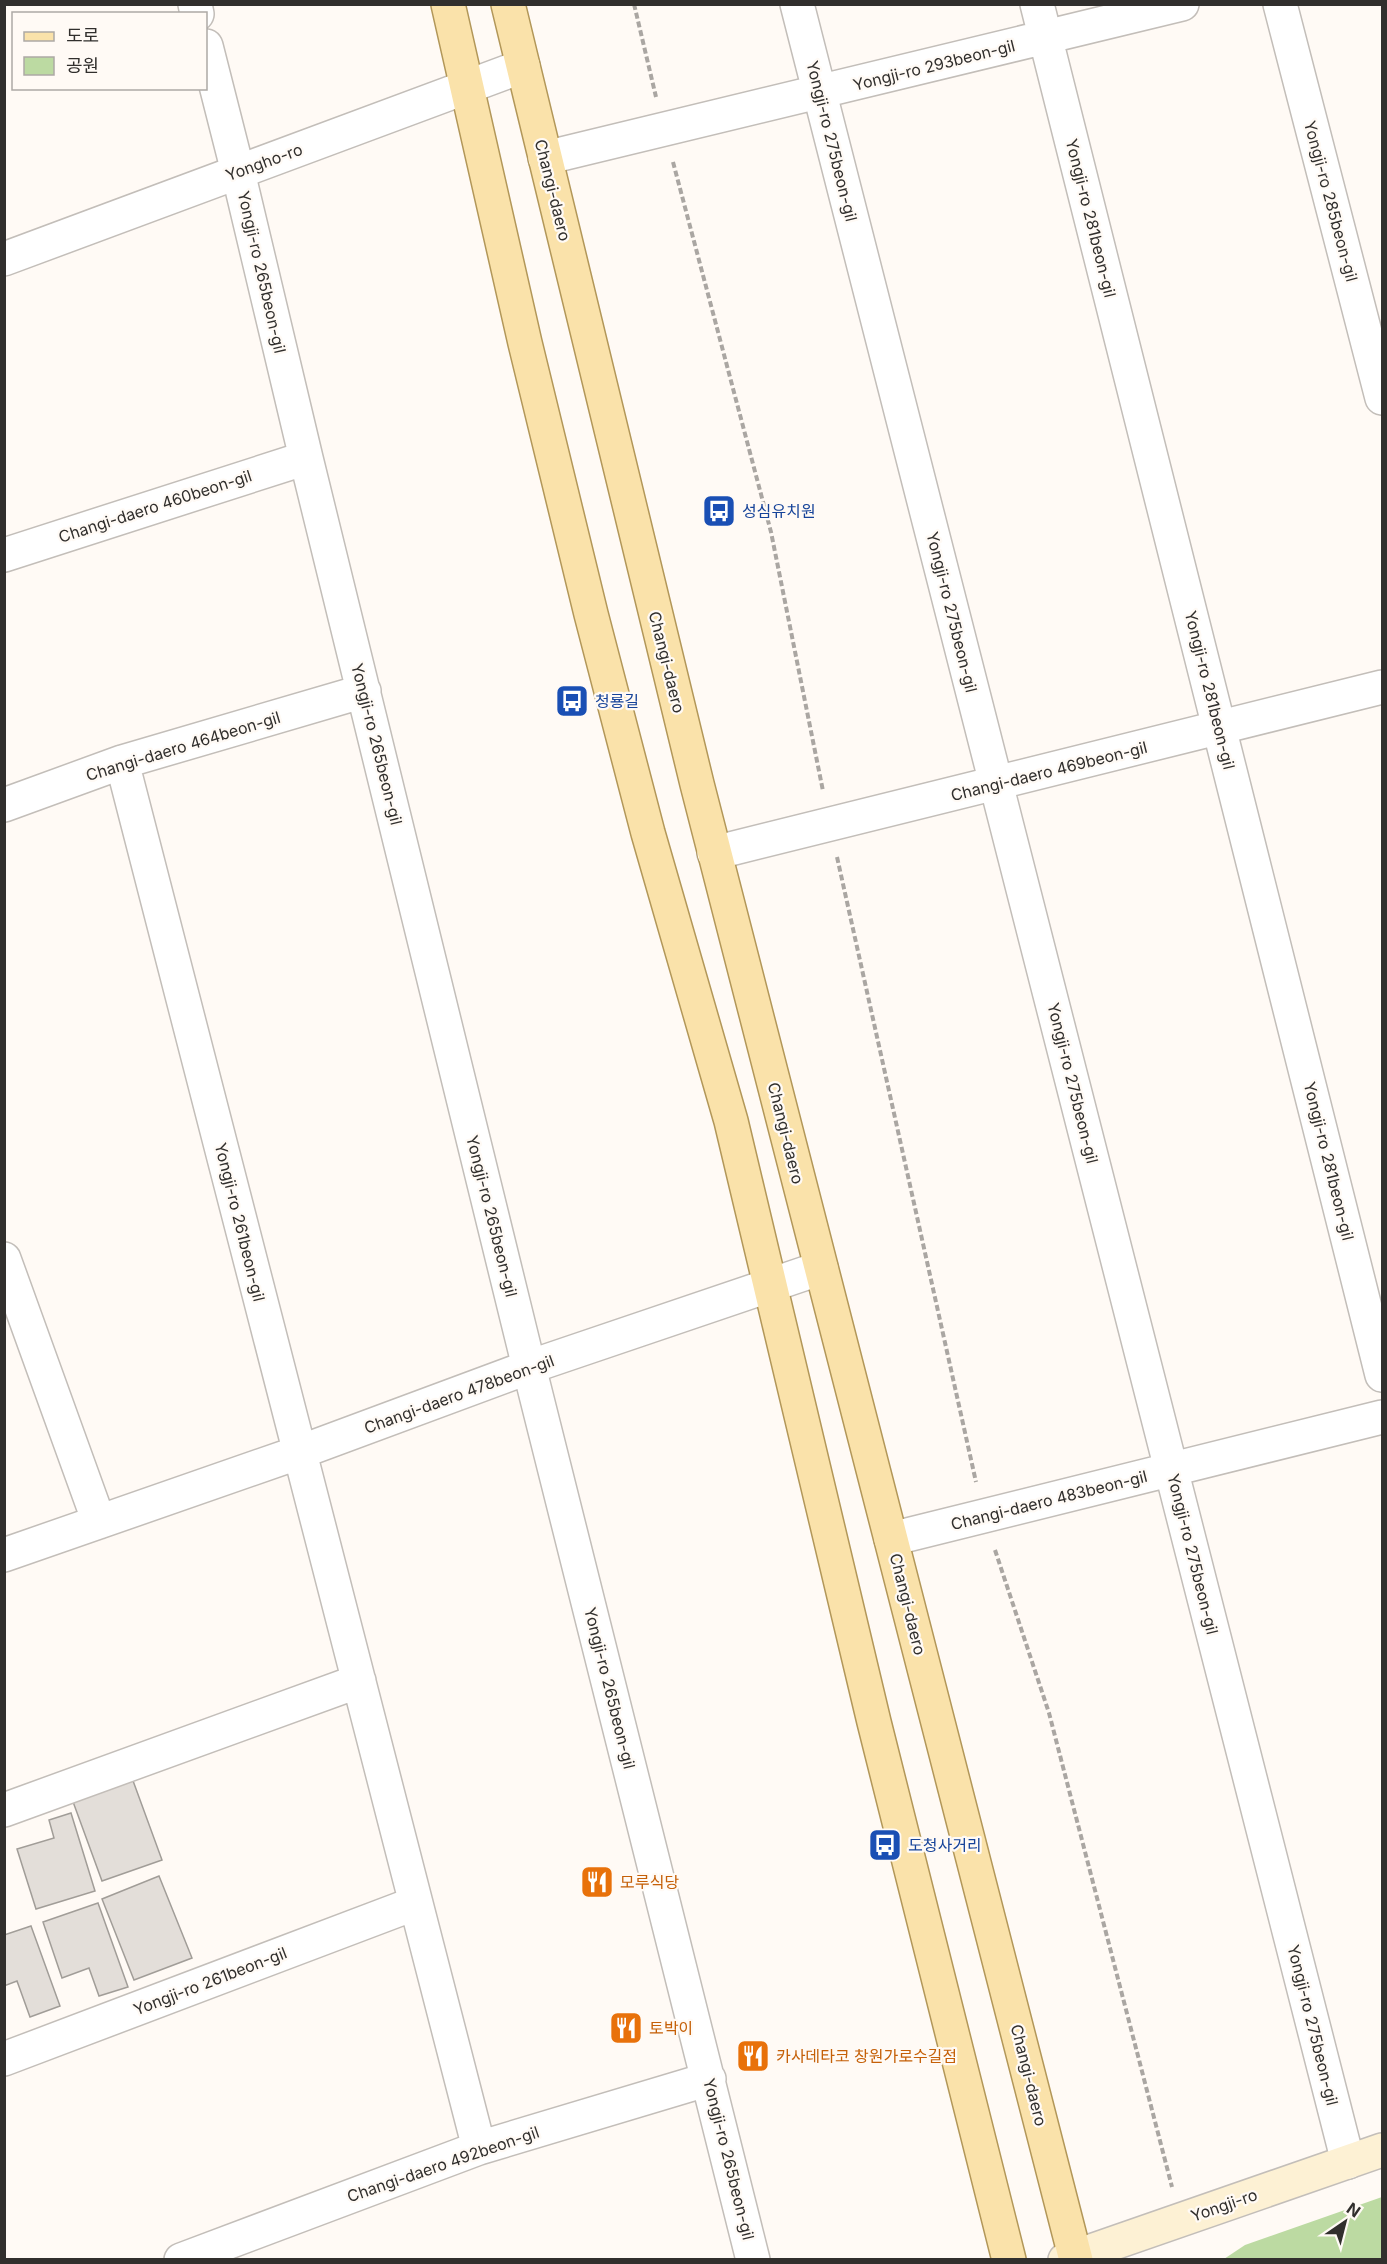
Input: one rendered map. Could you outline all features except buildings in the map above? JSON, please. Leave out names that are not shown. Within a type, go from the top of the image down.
[{"type":"main road","points":[[448,4],[525,343],[591,614],[648,833],[731,1121],[874,1722],[1009,2259]]},
{"type":"main road","name":"Changi-daero","points":[[508,4],[714,853],[891,1539],[1072,2258]]},
{"type":"main road","name":"Yongji-ro","points":[[1072,2258],[1383,2150]]},
{"type":"street","name":"Yongji-ro 275beon-gil","points":[[797,4],[1348,2162]]},
{"type":"street","name":"Yongji-ro 281beon-gil","points":[[1037,4],[1383,1375]]},
{"type":"street","name":"Yongji-ro 293beon-gil","points":[[545,158],[1182,4]]},
{"type":"street","name":"Yongji-ro 285beon-gil","points":[[1280,4],[1383,398]]},
{"type":"street","name":"Yongji-ro 265beon-gil","points":[[207,50],[529,1368],[753,2259]]},
{"type":"street","name":"Yongho-ro","points":[[4,259],[523,66]]},
{"type":"street","name":"Changi-daero 460beon-gil","points":[[4,555],[306,458]]},
{"type":"street","name":"Changi-daero 469beon-gil","points":[[714,853],[1383,687]]},
{"type":"street","name":"Changi-daero 464beon-gil","points":[[4,806],[122,762],[364,691]]},
{"type":"street","name":"Yongji-ro 261beon-gil","points":[[122,762],[479,2148]]},
{"type":"street","points":[[4,1259],[99,1522]]},
{"type":"street","name":"Changi-daero 478beon-gil","points":[[4,1556],[300,1452],[529,1368],[821,1268]]},
{"type":"street","name":"Changi-daero 483beon-gil","points":[[891,1539],[1383,1417]]},
{"type":"street","points":[[4,1810],[359,1681]]},
{"type":"street","name":"Yongji-ro 261beon-gil","points":[[4,2059],[416,1903]]},
{"type":"street","name":"Changi-daero 492beon-gil","points":[[181,2259],[479,2148],[709,2079]]},
{"type":"path","points":[[634,4],[664,130],[771,532],[851,927],[983,1516],[1048,1713],[1181,2219]]},
{"type":"green space","points":[[1382,2197],[1382,2259],[1224,2259],[1245,2245]]},
{"type":"place","name":"성심유치원","points":[[719,511]]},
{"type":"place","name":"청룡길","points":[[572,701]]},
{"type":"place","name":"도청사거리","points":[[885,1845]]},
{"type":"place","name":"모루식당","points":[[597,1882]]},
{"type":"place","name":"토박이","points":[[626,2028]]},
{"type":"place","name":"카사데타코 창원가로수길점","points":[[753,2056]]}]
